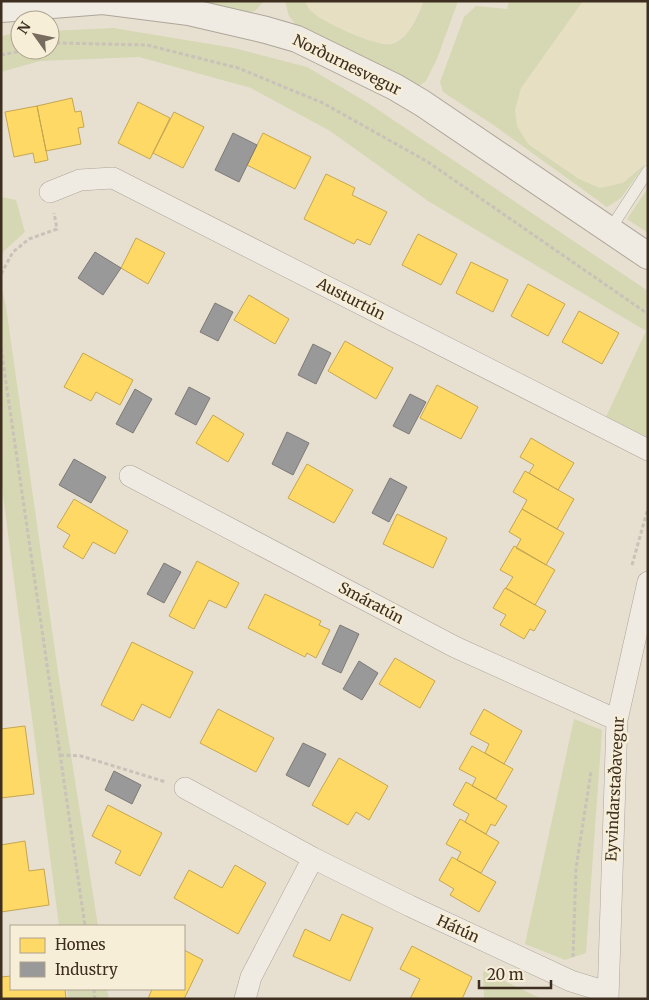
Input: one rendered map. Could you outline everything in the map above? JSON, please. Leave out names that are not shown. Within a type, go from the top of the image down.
[{"type":"street","name":"Norðurnesvegur","points":[[1,9],[103,1],[189,12],[297,39],[395,87],[422,103],[648,256]]},
{"type":"street","name":"Austurtún","points":[[50,192],[80,180],[113,178],[648,450]]},
{"type":"street","name":"Smáratún","points":[[130,476],[455,648],[617,720]]},
{"type":"street","name":"Eyvindarstaðavegur","points":[[608,995],[617,720],[648,582]]},
{"type":"street","name":"Hátún","points":[[185,788],[313,858],[410,906],[571,982],[608,995]]},
{"type":"street","points":[[246,999],[251,976],[313,858]]},
{"type":"lane","points":[[609,231],[648,171]]},
{"type":"path","points":[[60,43],[147,45],[238,68],[323,104],[428,162],[648,314]]},
{"type":"path","points":[[1,274],[13,252],[29,239],[57,229],[50,192]]},
{"type":"path","points":[[1,348],[85,925]]},
{"type":"path","points":[[60,755],[82,756],[185,788]]},
{"type":"shaded area","points":[[305,1],[424,1],[407,33],[392,44],[376,43],[329,24],[310,11]]},
{"type":"shaded area","points":[[583,1],[648,1],[648,160],[623,183],[600,188],[579,179],[528,144],[517,126],[515,110],[521,88]]},
{"type":"green space","points":[[179,1],[264,1],[255,11],[245,13]]},
{"type":"green space","points":[[285,1],[305,1],[310,10],[317,16],[350,33],[375,42],[392,44],[404,37],[408,32],[416,20],[424,1],[458,1],[437,59],[426,81],[414,89],[299,29],[289,16]]},
{"type":"green space","points":[[509,1],[583,1],[521,88],[515,110],[517,126],[528,144],[579,179],[600,188],[623,183],[645,164],[621,198],[607,207],[492,124],[443,92],[440,82],[464,17],[476,6],[507,9]]},
{"type":"green space","points":[[113,28],[234,48],[307,67],[368,103],[648,291],[648,441],[605,419],[646,331],[428,201],[330,131],[251,88],[139,57],[40,61],[1,72],[1,36],[10,34],[10,60],[60,60],[60,31]]},
{"type":"green space","points":[[648,188],[648,233],[627,219]]},
{"type":"green space","points":[[1,197],[16,200],[25,232],[4,251],[1,258]]},
{"type":"green space","points":[[1,284],[6,307],[59,679],[98,925],[59,925],[1,480]]},
{"type":"green space","points":[[574,719],[602,730],[586,953],[565,960],[525,944]]},
{"type":"green space","points":[[483,971],[542,999],[484,999]]},
{"type":"green space","points":[[67,990],[107,990],[109,999],[68,999]]},
{"type":"building: Homes","points":[[72,98],[75,112],[81,111],[84,127],[78,128],[81,144],[46,151],[37,106]]},
{"type":"building: Homes","points":[[138,102],[170,118],[150,159],[118,143]]},
{"type":"building: Homes","points":[[37,106],[48,160],[35,163],[33,153],[14,157],[5,112]]},
{"type":"building: Homes","points":[[174,112],[204,127],[183,168],[153,153]]},
{"type":"building: Homes","points":[[263,133],[311,157],[295,189],[247,165]]},
{"type":"building: Homes","points":[[326,174],[355,188],[352,195],[387,212],[370,245],[357,239],[354,244],[304,219]]},
{"type":"building: Homes","points":[[418,234],[457,254],[441,285],[402,265]]},
{"type":"building: Homes","points":[[136,238],[165,253],[148,284],[121,268]]},
{"type":"building: Homes","points":[[471,262],[508,280],[493,312],[456,293]]},
{"type":"building: Homes","points":[[528,284],[565,304],[548,336],[511,316]]},
{"type":"building: Homes","points":[[249,295],[289,319],[275,344],[234,320]]},
{"type":"building: Homes","points":[[579,311],[619,333],[602,364],[562,342]]},
{"type":"building: Homes","points":[[345,341],[393,368],[376,399],[328,371]]},
{"type":"building: Homes","points":[[83,353],[133,380],[120,405],[96,392],[91,401],[64,387]]},
{"type":"building: Homes","points":[[437,385],[478,407],[461,439],[420,418]]},
{"type":"building: Homes","points":[[213,415],[244,434],[228,462],[196,443]]},
{"type":"building: Homes","points":[[531,438],[574,463],[558,490],[529,473],[534,465],[520,457]]},
{"type":"building: Homes","points":[[307,464],[353,490],[334,523],[288,498]]},
{"type":"building: Homes","points":[[525,471],[574,499],[557,529],[522,509],[527,500],[513,492]]},
{"type":"building: Homes","points":[[74,499],[128,531],[115,554],[93,542],[83,559],[63,547],[70,535],[57,527]]},
{"type":"building: Homes","points":[[522,509],[564,533],[546,565],[516,548],[521,539],[509,532]]},
{"type":"building: Homes","points":[[397,514],[447,538],[433,568],[383,544]]},
{"type":"building: Homes","points":[[514,546],[555,570],[535,605],[506,588],[513,577],[500,570]]},
{"type":"building: Homes","points":[[197,561],[239,583],[226,608],[209,600],[194,629],[169,616]]},
{"type":"building: Homes","points":[[505,588],[546,611],[534,631],[530,629],[524,639],[500,625],[506,615],[493,608]]},
{"type":"building: Homes","points":[[265,594],[321,621],[319,625],[330,630],[316,658],[307,653],[305,657],[248,628]]},
{"type":"building: Homes","points":[[132,642],[193,672],[170,718],[142,704],[133,721],[101,705]]},
{"type":"building: Homes","points":[[395,658],[435,681],[420,708],[379,684]]},
{"type":"building: Homes","points":[[218,709],[274,738],[256,772],[200,743]]},
{"type":"building: Homes","points":[[484,709],[522,731],[504,764],[485,753],[489,744],[470,734]]},
{"type":"building: Homes","points":[[25,726],[34,794],[1,798],[1,729]]},
{"type":"building: Homes","points":[[472,746],[513,769],[496,799],[472,786],[476,778],[459,769]]},
{"type":"building: Homes","points":[[339,758],[388,786],[369,820],[356,812],[348,825],[312,805]]},
{"type":"building: Homes","points":[[466,782],[507,806],[495,826],[491,824],[486,834],[465,822],[469,814],[453,805]]},
{"type":"building: Homes","points":[[108,805],[162,833],[140,876],[115,863],[121,851],[92,836]]},
{"type":"building: Homes","points":[[460,819],[499,842],[481,873],[457,860],[461,852],[446,844]]},
{"type":"building: Homes","points":[[25,841],[29,871],[44,869],[49,905],[1,912],[1,845]]},
{"type":"building: Homes","points":[[452,857],[496,882],[479,912],[450,895],[454,889],[439,880]]},
{"type":"building: Homes","points":[[235,865],[266,883],[238,934],[174,898],[189,870],[222,888]]},
{"type":"building: Homes","points":[[342,914],[373,928],[350,981],[293,956],[305,929],[330,941]]},
{"type":"building: Homes","points":[[412,946],[472,977],[462,999],[410,999],[420,979],[400,969]]},
{"type":"building: Homes","points":[[185,951],[203,960],[184,999],[148,999],[152,990],[185,990]]},
{"type":"building: Homes","points":[[10,976],[10,990],[65,990],[66,999],[2,999],[1,977]]},
{"type":"building: Industry","points":[[233,133],[257,145],[239,182],[215,170]]},
{"type":"building: Industry","points":[[95,252],[121,268],[103,295],[78,278]]},
{"type":"building: Industry","points":[[215,303],[233,312],[218,341],[200,332]]},
{"type":"building: Industry","points":[[313,344],[331,353],[316,384],[298,375]]},
{"type":"building: Industry","points":[[189,387],[210,398],[196,425],[175,414]]},
{"type":"building: Industry","points":[[135,389],[152,399],[133,433],[116,424]]},
{"type":"building: Industry","points":[[410,394],[426,402],[409,434],[393,426]]},
{"type":"building: Industry","points":[[287,432],[309,443],[293,475],[272,464]]},
{"type":"building: Industry","points":[[74,459],[106,477],[91,503],[59,485]]},
{"type":"building: Industry","points":[[390,478],[407,487],[389,522],[372,513]]},
{"type":"building: Industry","points":[[164,563],[181,572],[164,603],[147,594]]},
{"type":"building: Industry","points":[[340,625],[359,634],[341,673],[322,664]]},
{"type":"building: Industry","points":[[359,661],[378,673],[362,700],[343,689]]},
{"type":"building: Industry","points":[[303,743],[326,754],[309,787],[286,775]]},
{"type":"building: Industry","points":[[114,771],[141,785],[132,804],[105,790]]}]
